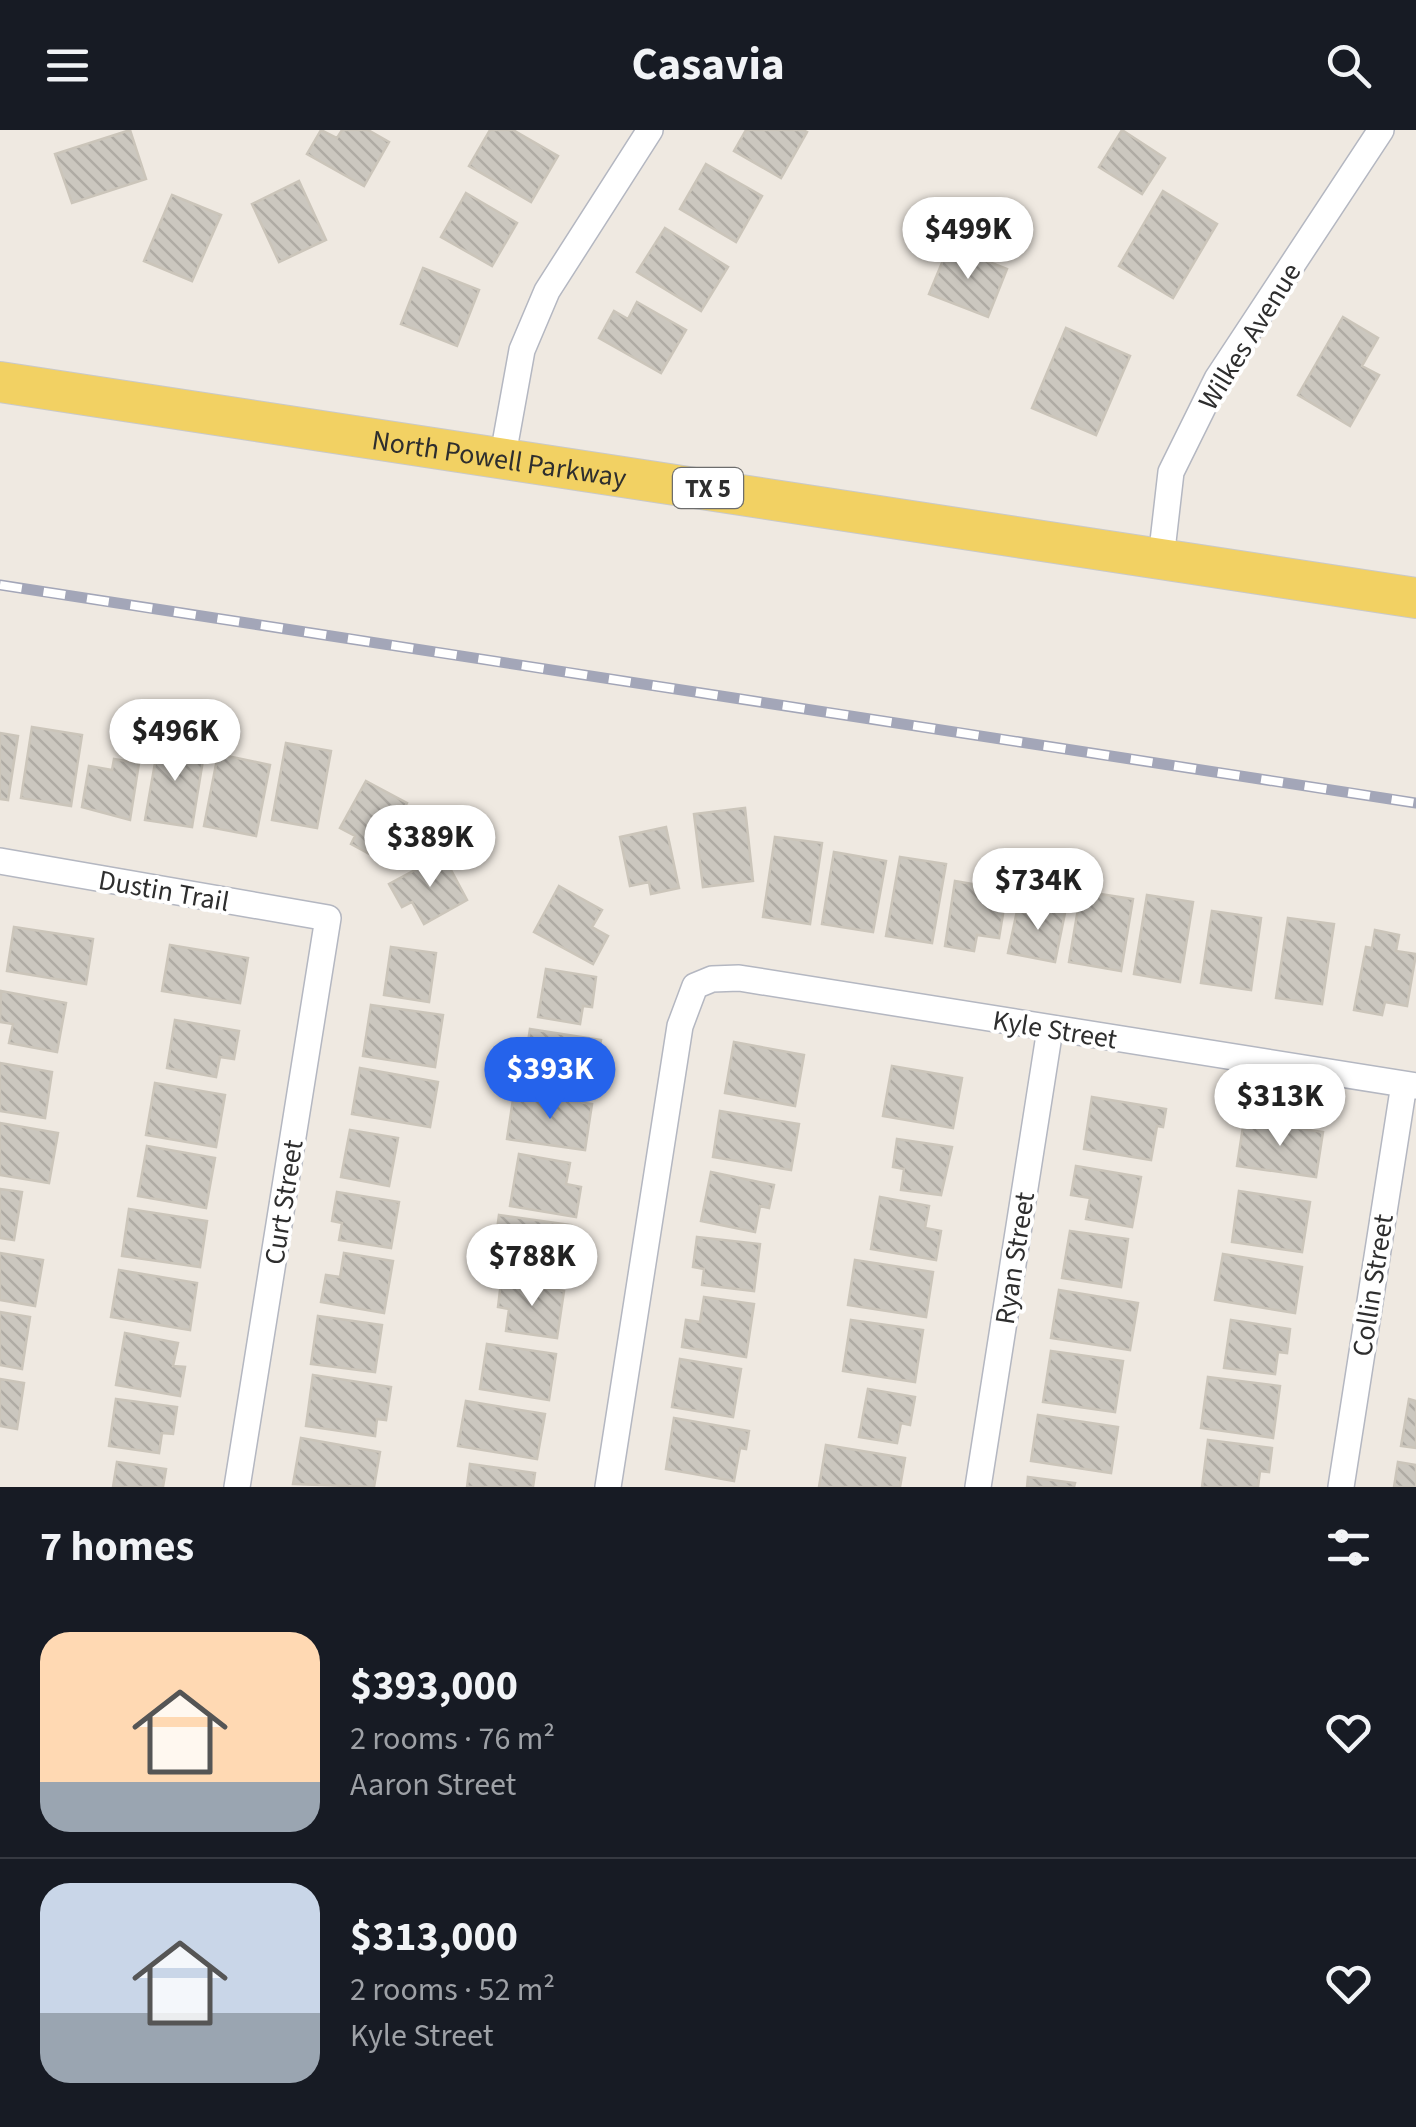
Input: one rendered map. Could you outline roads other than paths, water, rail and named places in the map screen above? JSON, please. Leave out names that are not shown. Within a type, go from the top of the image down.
[{"type":"main road","name":"North Powell Parkway","points":[[0,382],[1416,598]]},
{"type":"street","points":[[503,456],[522,350],[547,291],[650,130]]},
{"type":"street","name":"Wilkes Avenue","points":[[1161,559],[1171,472],[1217,380],[1380,130]]},
{"type":"street","name":"Dustin Trail","points":[[0,862],[328,918]]},
{"type":"street","name":"Curt Street","points":[[238,1487],[328,918]]},
{"type":"street","name":"Kyle Street","points":[[608,1487],[680,1026],[695,986],[712,979],[739,978],[1410,1085]]},
{"type":"street","name":"Ryan Street","points":[[978,1487],[1050,1029]]},
{"type":"street","name":"Collin Street","points":[[1341,1487],[1410,1085]]},
{"type":"railway","points":[[0,585],[1416,803]]}]
